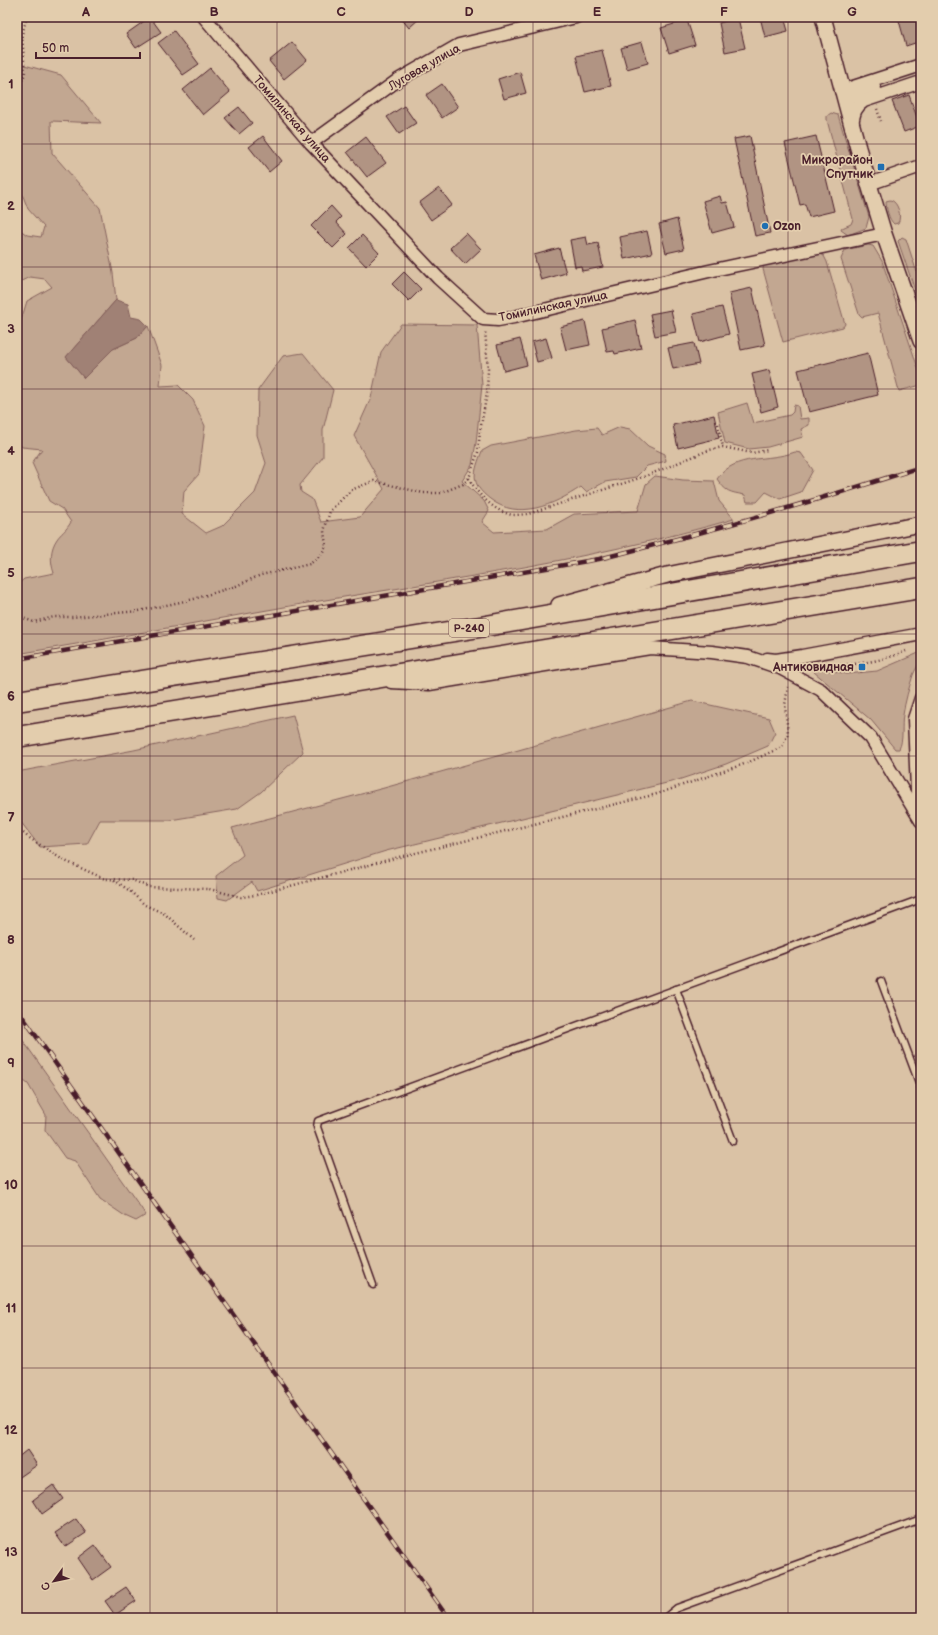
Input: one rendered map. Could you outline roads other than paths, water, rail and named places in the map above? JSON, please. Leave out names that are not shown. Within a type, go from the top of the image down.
[{"type":"highway","name":"Р-240","points":[[17,701],[486,626],[921,551]]},
{"type":"highway","points":[[17,737],[921,588]]},
{"type":"street","name":"Томилинская улица","points":[[204,17],[310,143],[438,278],[484,319],[498,320],[709,270],[884,234]]},
{"type":"street","name":"Луговая улица","points":[[310,143],[398,80],[459,44],[576,17]]},
{"type":"street","points":[[823,17],[843,95],[884,234],[921,341]]},
{"type":"street","points":[[843,95],[921,65]]},
{"type":"street","points":[[843,95],[921,74]]},
{"type":"street","points":[[852,127],[854,111],[858,105],[864,101],[921,82]]},
{"type":"street","points":[[869,184],[921,166]]},
{"type":"street","points":[[486,626],[666,575],[921,524]]},
{"type":"street","points":[[364,681],[429,684],[650,648],[712,652],[776,660],[921,634]]},
{"type":"street","points":[[748,657],[780,668],[821,690],[871,738],[920,817]]},
{"type":"street","points":[[920,817],[914,719],[921,698]]},
{"type":"lane","points":[[373,1285],[317,1127],[318,1121],[921,899]]},
{"type":"lane","points":[[881,981],[921,1088]]},
{"type":"lane","points":[[676,989],[733,1141]]},
{"type":"lane","points":[[665,1618],[677,1608],[921,1519]]},
{"type":"railway","points":[[17,659],[599,559],[761,516],[921,467]]},
{"type":"railway","points":[[17,1009],[448,1618]]},
{"type":"place","name":"Микрорайон Спутник","points":[[881,167]]},
{"type":"place","name":"Ozon","points":[[765,226]]},
{"type":"place","name":"Антиковидная","points":[[862,667]]}]
